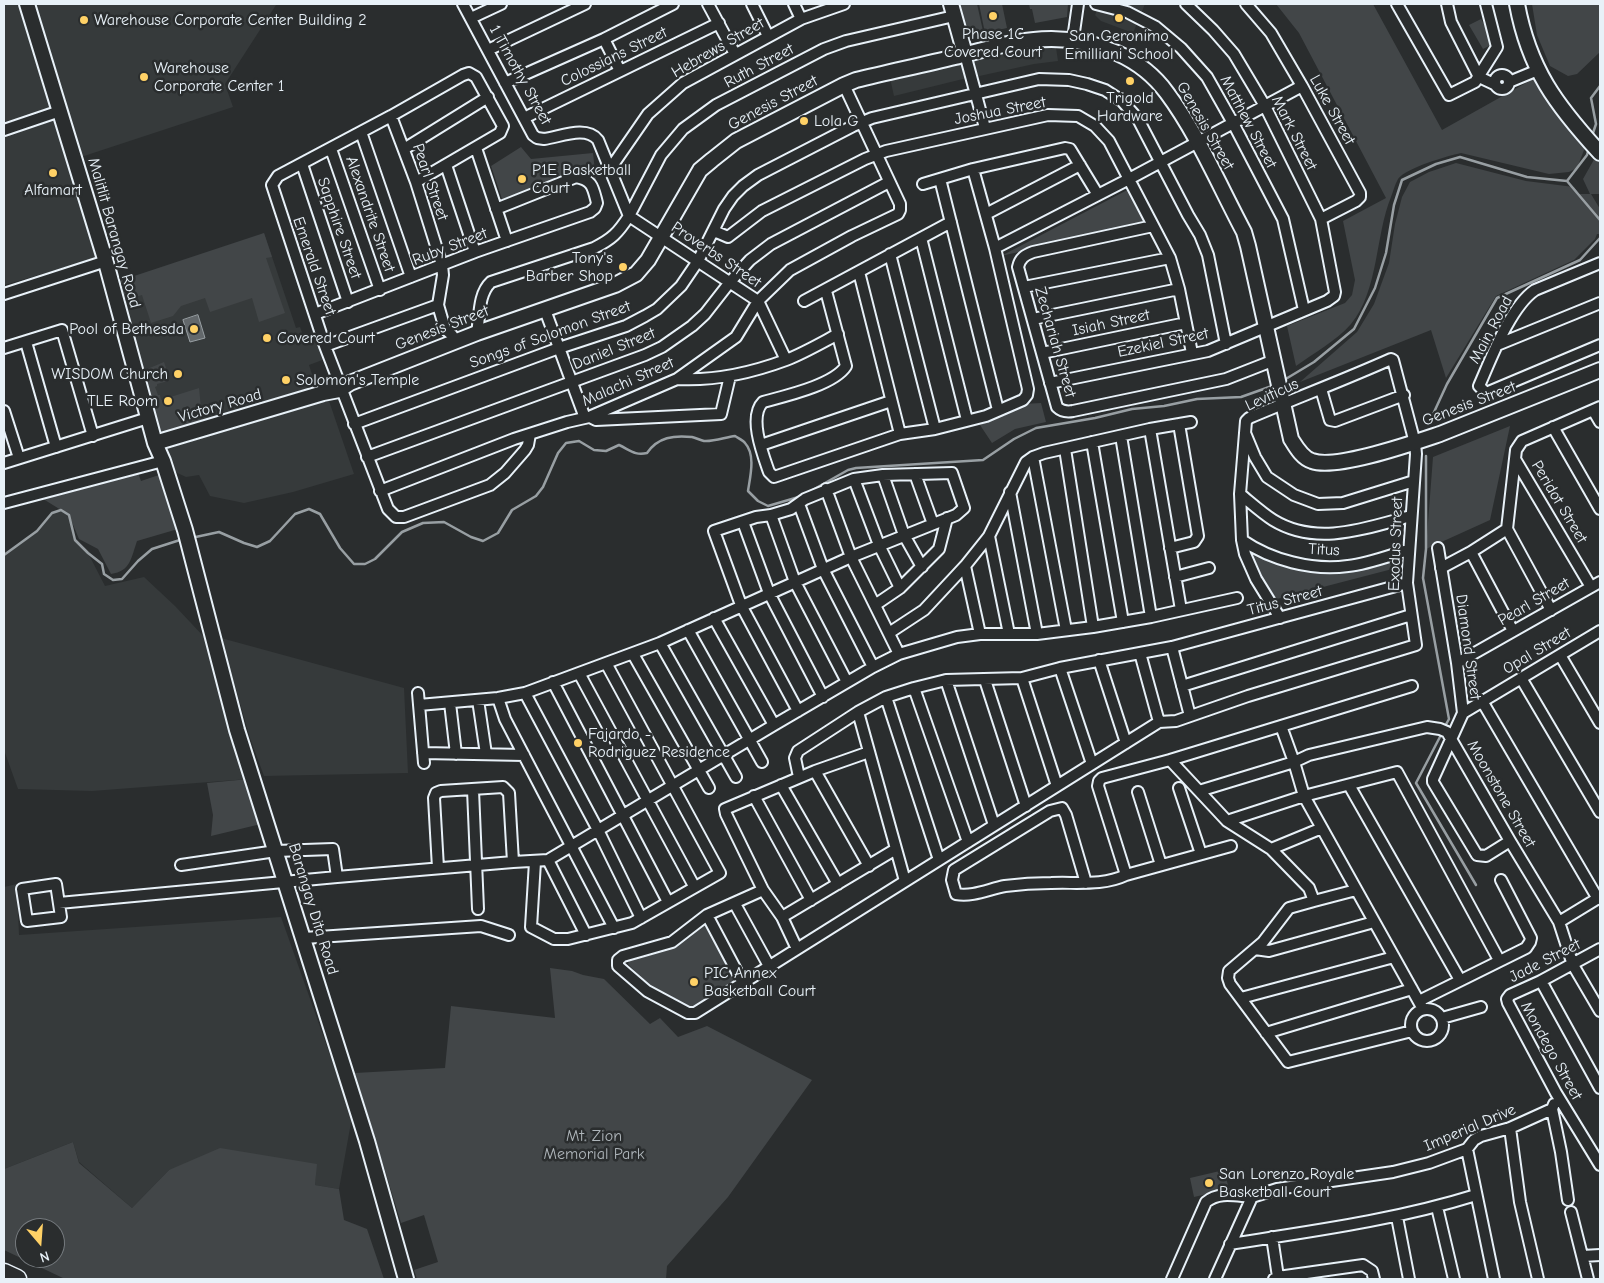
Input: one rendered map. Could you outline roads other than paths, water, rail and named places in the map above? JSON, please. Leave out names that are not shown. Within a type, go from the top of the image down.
[{"type":"highway","points":[[4,1273],[16,1279]]},
{"type":"street","name":"Malitlit Barangay Road","points":[[27,4],[106,261],[154,443],[163,461],[185,530]]},
{"type":"street","name":"1 Timothy Street","points":[[463,4],[533,135],[544,139],[578,133],[590,133],[598,140],[629,216]]},
{"type":"street","points":[[471,18],[501,4]]},
{"type":"street","points":[[488,50],[585,4]]},
{"type":"street","points":[[505,83],[673,4]]},
{"type":"street","points":[[708,4],[735,54]]},
{"type":"street","points":[[752,4],[768,36]]},
{"type":"street","points":[[794,4],[801,19]]},
{"type":"street","name":"Hebrews Street","points":[[610,169],[648,114],[683,83],[801,19],[838,4]]},
{"type":"street","points":[[1073,39],[1078,4]]},
{"type":"street","name":"Matthew Street","points":[[1096,4],[1127,12],[1156,27],[1181,48],[1207,77],[1234,123],[1283,220],[1304,310]]},
{"type":"street","name":"Mark Street","points":[[1186,4],[1234,54],[1264,106],[1321,219],[1335,288],[1334,296]]},
{"type":"street","name":"Luke Street","points":[[1246,4],[1271,33],[1360,193],[1360,197],[1356,201],[1321,219]]},
{"type":"street","points":[[1397,4],[1449,96],[1475,82],[1479,71],[1497,46],[1486,4]]},
{"type":"street","points":[[1447,4],[1451,22],[1479,71],[1503,80],[1536,67]]},
{"type":"street","points":[[1517,4],[1527,44],[1536,67],[1565,114],[1600,153]]},
{"type":"street","points":[[953,10],[985,128]]},
{"type":"street","name":"Ruth Street","points":[[629,216],[661,156],[683,129],[716,105],[824,49],[953,10]]},
{"type":"street","name":"Colossians Street","points":[[524,118],[718,23]]},
{"type":"street","points":[[604,38],[620,71]]},
{"type":"street","name":"Genesis Street","points":[[344,385],[477,332],[615,285],[636,274],[663,238],[700,170],[736,141],[844,85],[965,54],[1031,40],[1073,39],[1105,48],[1129,59],[1146,70],[1167,92],[1197,142],[1244,232],[1290,439],[1298,451],[1310,461],[1325,464],[1340,462],[1415,442],[1448,431],[1600,370]]},
{"type":"street","points":[[302,164],[463,75],[470,73],[476,77],[503,126],[500,133],[416,182]]},
{"type":"street","name":"Songs of Solomon Street","points":[[354,424],[558,348],[626,326],[657,309],[681,286],[698,261],[724,209],[742,186],[758,175],[861,122],[1039,79],[1070,80],[1096,87],[1122,101],[1138,119],[1200,236],[1208,255],[1226,344]]},
{"type":"street","points":[[844,85],[890,182]]},
{"type":"street","points":[[995,248],[1129,179],[1302,86]]},
{"type":"street","points":[[404,149],[488,97]]},
{"type":"street","points":[[4,130],[60,111]]},
{"type":"street","name":"Joshua Street","points":[[714,231],[728,237],[762,211],[877,154],[1048,114],[1078,116],[1095,126],[1109,140],[1170,258],[1179,290],[1192,353]]},
{"type":"street","name":"Pearl Street","points":[[391,116],[416,182],[442,265],[443,275],[438,305],[445,329],[452,335],[455,341]]},
{"type":"street","points":[[361,132],[411,277]]},
{"type":"street","points":[[476,148],[506,241]]},
{"type":"street","points":[[923,184],[973,169],[1065,148],[1070,150],[1098,195]]},
{"type":"street","name":"Alexandrite Street","points":[[331,149],[380,290]]},
{"type":"street","name":"Emerald Street","points":[[302,164],[278,176],[273,181],[272,188],[325,346],[344,385],[354,424],[388,509],[396,517],[412,514],[490,485],[506,473],[525,450],[528,446],[530,434]]},
{"type":"street","name":"Sapphire Street","points":[[302,164],[348,302]]},
{"type":"street","points":[[446,165],[475,252]]},
{"type":"street","points":[[986,214],[1080,165]]},
{"type":"street","points":[[826,291],[846,366],[843,372],[812,388],[763,402],[759,406],[756,427],[769,472],[774,477],[900,434],[935,429],[986,416],[1023,400],[1027,395],[1028,389],[995,248],[973,169]]},
{"type":"street","name":"Ruby Street","points":[[314,314],[475,252],[590,212],[597,203],[589,181],[585,178],[576,177],[496,209]]},
{"type":"street","points":[[940,179],[998,410]]},
{"type":"street","name":"Malachi Street","points":[[380,491],[530,434],[587,417],[676,379],[736,337],[758,301],[790,270],[852,236],[898,214],[900,204],[890,182]]},
{"type":"street","name":"Daniel Street","points":[[367,457],[662,348],[705,314],[750,260],[772,244],[890,182]]},
{"type":"street","points":[[477,332],[482,294],[491,282],[594,248],[609,241],[618,233],[629,216]]},
{"type":"street","name":"Proverbs Street","points":[[629,216],[758,301],[786,360]]},
{"type":"street","points":[[804,301],[826,291],[951,222]]},
{"type":"street","name":"Zechariah Street","points":[[1153,226],[1027,255],[1019,262],[1018,267],[1057,407],[1061,411],[1066,412],[1226,379],[1272,361]]},
{"type":"street","points":[[921,238],[967,420]]},
{"type":"street","points":[[890,254],[935,429]]},
{"type":"street","points":[[1024,288],[1170,258]]},
{"type":"street","points":[[4,294],[106,261]]},
{"type":"street","name":"Main Road","points":[[1600,263],[1534,290],[1526,296],[1497,345],[1480,386],[1486,393],[1600,345]]},
{"type":"street","points":[[858,272],[900,434]]},
{"type":"street","points":[[1033,319],[1179,290]]},
{"type":"street","name":"Ezekiel Street","points":[[1050,383],[1208,350],[1327,301],[1334,296]]},
{"type":"street","points":[[1497,345],[1600,303]]},
{"type":"street","points":[[325,346],[438,305]]},
{"type":"street","points":[[545,310],[571,382],[587,417],[596,420],[716,416],[721,414],[723,409],[730,376]]},
{"type":"street","name":"Isiah Street","points":[[1042,353],[1186,323]]},
{"type":"street","points":[[4,348],[62,330],[93,436]]},
{"type":"street","points":[[676,379],[706,380],[730,376],[786,360],[838,334]]},
{"type":"street","points":[[26,342],[56,447]]},
{"type":"street","name":"Leviticus","points":[[1280,618],[1256,580],[1245,554],[1242,540],[1240,494],[1246,421],[1249,418],[1391,359],[1395,363],[1415,442]]},
{"type":"street","name":"Victory Road","points":[[154,443],[323,393],[329,386],[344,385]]},
{"type":"street","points":[[1322,389],[1330,420],[1335,422],[1404,395]]},
{"type":"street","points":[[760,445],[891,401]]},
{"type":"street","points":[[1551,610],[1507,529],[1518,445],[1522,441],[1597,408],[1600,422]]},
{"type":"street","points":[[4,411],[18,458]]},
{"type":"street","points":[[4,463],[148,418]]},
{"type":"street","points":[[889,633],[924,610],[965,566],[989,536],[1026,462],[1033,457],[1150,429],[1191,422]]},
{"type":"street","points":[[1170,548],[1194,542],[1198,536],[1179,424]]},
{"type":"street","points":[[1553,427],[1600,509]]},
{"type":"street","points":[[1150,429],[1181,610]]},
{"type":"street","points":[[1244,431],[1255,457],[1268,477],[1294,494],[1318,504],[1343,502],[1414,481]]},
{"type":"street","points":[[1121,436],[1151,617]]},
{"type":"street","points":[[1092,442],[1123,622]]},
{"type":"street","name":"Exodus Street","points":[[1190,716],[1248,696],[1416,646],[1407,583],[1415,442]]},
{"type":"street","points":[[1065,449],[1093,627]]},
{"type":"street","points":[[1033,457],[1066,630]]},
{"type":"street","name":"Peridot Street","points":[[1515,459],[1596,584]]},
{"type":"street","points":[[4,503],[163,461]]},
{"type":"street","points":[[419,705],[498,698],[525,693],[660,643],[741,605],[823,569],[947,518],[964,508],[952,473],[884,475],[854,480],[826,489],[805,499],[790,510],[756,517],[714,531],[741,605],[798,711]]},
{"type":"street","points":[[915,474],[933,524]]},
{"type":"street","points":[[884,475],[904,535],[922,567]]},
{"type":"street","points":[[854,480],[879,545],[900,588]]},
{"type":"street","points":[[826,489],[851,557],[899,654]]},
{"type":"street","points":[[1010,492],[1038,634]]},
{"type":"street","points":[[1240,494],[1273,520],[1298,531],[1313,533],[1352,532],[1411,516]]},
{"type":"street","points":[[798,504],[823,569],[873,667]]},
{"type":"street","points":[[772,515],[795,582],[847,682]]},
{"type":"street","points":[[875,606],[900,588],[939,549],[947,518]]},
{"type":"street","points":[[743,522],[769,593],[823,697]]},
{"type":"street","points":[[1441,568],[1507,529]]},
{"type":"street","name":"Barangay Dita Road","points":[[185,530],[237,730],[304,938],[406,1279]]},
{"type":"street","points":[[989,536],[1009,634]]},
{"type":"street","name":"Titus","points":[[1242,540],[1271,556],[1302,564],[1328,567],[1349,566],[1408,550]]},
{"type":"street","name":"Diamond Street","points":[[1438,548],[1457,663],[1463,713],[1433,779],[1435,786],[1477,855],[1486,856],[1510,842]]},
{"type":"street","points":[[1471,552],[1513,631]]},
{"type":"street","points":[[965,566],[980,634]]},
{"type":"street","points":[[1175,577],[1210,568]]},
{"type":"street","name":"Titus Street","points":[[800,777],[795,758],[798,751],[858,712],[886,697],[914,688],[946,680],[1022,678],[1060,668],[1172,647],[1407,583]]},
{"type":"street","name":"Pearl Street","points":[[1457,663],[1596,584]]},
{"type":"street","points":[[59,903],[337,876],[548,860],[649,801],[698,769],[873,667],[899,654],[957,637],[980,634],[1038,634],[1093,627],[1151,617],[1237,598]]},
{"type":"street","points":[[1182,686],[1411,615]]},
{"type":"street","points":[[714,618],[774,725]]},
{"type":"street","points":[[688,630],[762,762]]},
{"type":"street","name":"Opal Street","points":[[1463,713],[1600,631]]},
{"type":"street","points":[[660,643],[736,777]]},
{"type":"street","points":[[763,890],[707,915],[672,942],[623,956],[618,960],[618,966],[647,991],[688,1013],[702,1010],[769,966],[1159,722],[1176,721],[1190,716],[1172,647]]},
{"type":"street","points":[[1140,653],[1159,722]]},
{"type":"street","points":[[633,654],[709,788]]},
{"type":"street","points":[[1560,655],[1600,723]]},
{"type":"street","points":[[1099,660],[1126,743]]},
{"type":"street","points":[[535,862],[531,927],[554,939],[568,939],[632,923],[694,886],[720,873],[606,664]]},
{"type":"street","points":[[1060,668],[1092,764]]},
{"type":"street","points":[[579,673],[694,886]]},
{"type":"street","points":[[1022,678],[1057,786]]},
{"type":"street","points":[[1521,678],[1600,812]]},
{"type":"street","points":[[946,680],[994,825]]},
{"type":"street","points":[[985,680],[1026,806]]},
{"type":"street","points":[[553,682],[668,902]]},
{"type":"street","points":[[1126,875],[1098,786],[1102,778],[1170,760],[1412,686]]},
{"type":"street","points":[[914,688],[968,842]]},
{"type":"street","points":[[418,693],[423,758],[456,754],[524,755]]},
{"type":"street","points":[[525,693],[598,830],[641,918]]},
{"type":"street","points":[[886,697],[939,860]]},
{"type":"street","points":[[498,698],[505,718],[614,928]]},
{"type":"street","points":[[478,700],[486,754]]},
{"type":"street","points":[[1482,701],[1599,898],[1559,922]]},
{"type":"street","points":[[450,703],[456,754]]},
{"type":"street","points":[[858,712],[905,881]]},
{"type":"street","points":[[1281,726],[1304,796],[1421,1005],[1438,1013],[1442,1018],[1443,1026],[1436,1038],[1430,1041],[1416,1037],[1412,1031],[1411,1022],[1421,1005],[1460,980],[1526,948],[1530,942],[1531,938],[1501,880]]},
{"type":"street","name":"Moonstone Street","points":[[1199,791],[1294,762],[1309,755],[1426,728],[1440,729],[1447,732],[1510,842],[1559,922],[1573,965],[1600,1011]]},
{"type":"street","points":[[797,949],[782,917],[763,890],[725,809],[815,771],[869,752]]},
{"type":"street","points":[[1170,760],[1227,821],[1271,848],[1309,888],[1314,901]]},
{"type":"street","points":[[815,771],[869,866]]},
{"type":"street","points":[[1227,821],[1304,796],[1397,772],[1499,960]]},
{"type":"street","points":[[781,785],[838,884]]},
{"type":"street","points":[[1349,785],[1460,980]]},
{"type":"street","points":[[438,868],[434,798],[436,793],[440,791],[503,787],[509,793],[513,862]]},
{"type":"street","points":[[1179,788],[1201,854]]},
{"type":"street","points":[[473,790],[478,909]]},
{"type":"street","points":[[1138,792],[1161,865]]},
{"type":"street","points":[[754,796],[811,900]]},
{"type":"street","points":[[1086,883],[1069,822],[1062,808],[1050,811],[954,870],[952,880],[956,894],[965,896],[1005,886],[1086,883],[1115,880],[1126,875],[1231,846]]},
{"type":"street","points":[[1271,848],[1322,828]]},
{"type":"street","points":[[181,865],[276,851],[333,849],[337,876]]},
{"type":"street","points":[[782,917],[896,849]]},
{"type":"street","points":[[548,860],[586,935]]},
{"type":"street","points":[[56,884],[59,903],[60,917],[27,921],[22,889],[56,884]]},
{"type":"street","points":[[1356,890],[1289,908],[1263,942],[1229,970],[1228,978],[1230,984],[1288,1062],[1296,1062],[1412,1031]]},
{"type":"street","points":[[735,904],[769,966]]},
{"type":"street","points":[[707,915],[743,983]]},
{"type":"street","points":[[1255,949],[1269,952],[1374,922]]},
{"type":"street","points":[[304,938],[480,926],[509,935]]},
{"type":"street","name":"Jade Street","points":[[1508,1003],[1510,996],[1573,965],[1600,949]]},
{"type":"street","points":[[1241,998],[1394,957]]},
{"type":"street","points":[[1541,981],[1600,1088]]},
{"type":"street","points":[[1266,1033],[1412,990]]},
{"type":"street","name":"Mondego Street","points":[[1508,1003],[1556,1093],[1600,1165]]},
{"type":"street","points":[[1442,1018],[1481,1007]]},
{"type":"street","points":[[1556,1093],[1552,1109],[1568,1200]]},
{"type":"street","name":"Imperial Drive","points":[[1252,1197],[1276,1189],[1393,1172],[1429,1163],[1467,1149],[1474,1140],[1481,1136],[1510,1128],[1552,1109]]},
{"type":"street","points":[[1510,1128],[1520,1202],[1538,1279]]},
{"type":"street","points":[[1467,1149],[1494,1279]]},
{"type":"street","points":[[1172,1279],[1206,1202],[1212,1197],[1223,1195],[1252,1197],[1215,1279]]},
{"type":"street","points":[[1230,1244],[1397,1217],[1476,1195]]},
{"type":"street","points":[[1437,1207],[1454,1279]]},
{"type":"street","points":[[1571,1212],[1588,1279]]},
{"type":"street","points":[[1397,1217],[1409,1279]]},
{"type":"street","points":[[1272,1237],[1276,1278],[1363,1266],[1372,1271],[1374,1279]]},
{"type":"street","points":[[1582,1256],[1600,1255]]},
{"type":"waterway","points":[[1592,136],[1596,124],[1591,98],[1600,86]]},
{"type":"waterway","points":[[1284,380],[1314,362],[1354,329],[1375,288],[1386,253],[1394,205],[1402,180],[1436,164],[1460,157],[1527,177],[1567,181],[1587,155],[1589,148]]},
{"type":"waterway","points":[[1567,181],[1600,220]]},
{"type":"waterway","points":[[1429,423],[1447,384],[1497,298],[1580,260],[1600,238]]},
{"type":"waterway","points":[[809,492],[848,470],[856,468],[983,460],[1014,439],[1036,428],[1095,418],[1132,409],[1164,406],[1197,399],[1241,397],[1272,386]]},
{"type":"waterway","points":[[191,538],[219,532],[257,547],[270,541],[295,514],[309,509],[320,514],[340,548],[354,564],[365,564],[375,559],[402,532],[423,523],[444,522],[471,537],[483,541],[498,533],[512,510],[536,496],[543,487],[558,453],[566,443],[579,441],[594,450],[606,451],[619,445],[633,452],[643,454],[647,453],[656,443],[667,438],[679,436],[708,441],[735,436],[744,442],[748,448],[751,460],[748,491],[758,501],[768,506],[802,496]]},
{"type":"waterway","points":[[1426,456],[1426,549],[1423,578],[1449,719],[1444,728]]},
{"type":"waterway","points":[[4,555],[37,531],[52,513],[61,510],[69,515],[75,540],[102,564],[104,574],[113,580],[122,579],[152,549],[183,539]]},
{"type":"waterway","points":[[1442,733],[1416,783],[1476,885]]},
{"type":"place","name":"Phase 1C Covered Court","points":[[993,16]]},
{"type":"place","name":"San Geronimo Emilliani School","points":[[1119,18]]},
{"type":"place","name":"Warehouse Corporate Center Building 2","points":[[84,20]]},
{"type":"place","name":"Warehouse Corporate Center 1","points":[[144,77]]},
{"type":"place","name":"Trigold Hardware","points":[[1130,81]]},
{"type":"place","name":"Lola G","points":[[804,121]]},
{"type":"place","name":"Alfamart","points":[[53,173]]},
{"type":"place","name":"P1E Basketball Court","points":[[522,179]]},
{"type":"place","name":"Tony's Barber Shop","points":[[623,267]]},
{"type":"place","name":"Pool of Bethesda","points":[[194,329]]},
{"type":"place","name":"Covered Court","points":[[267,338]]},
{"type":"place","name":"WISDOM Church","points":[[178,374]]},
{"type":"place","name":"Solomon's Temple","points":[[286,380]]},
{"type":"place","name":"TLE Room","points":[[168,401]]},
{"type":"place","name":"Fajardo - Rodriguez Residence","points":[[578,743]]},
{"type":"place","name":"PIC Annex Basketball Court","points":[[694,982]]},
{"type":"place","name":"San Lorenzo Royale Basketball Court","points":[[1209,1183]]},
{"type":"park label","name":"Mt. Zion Memorial Park","points":[[594,1145]]}]
